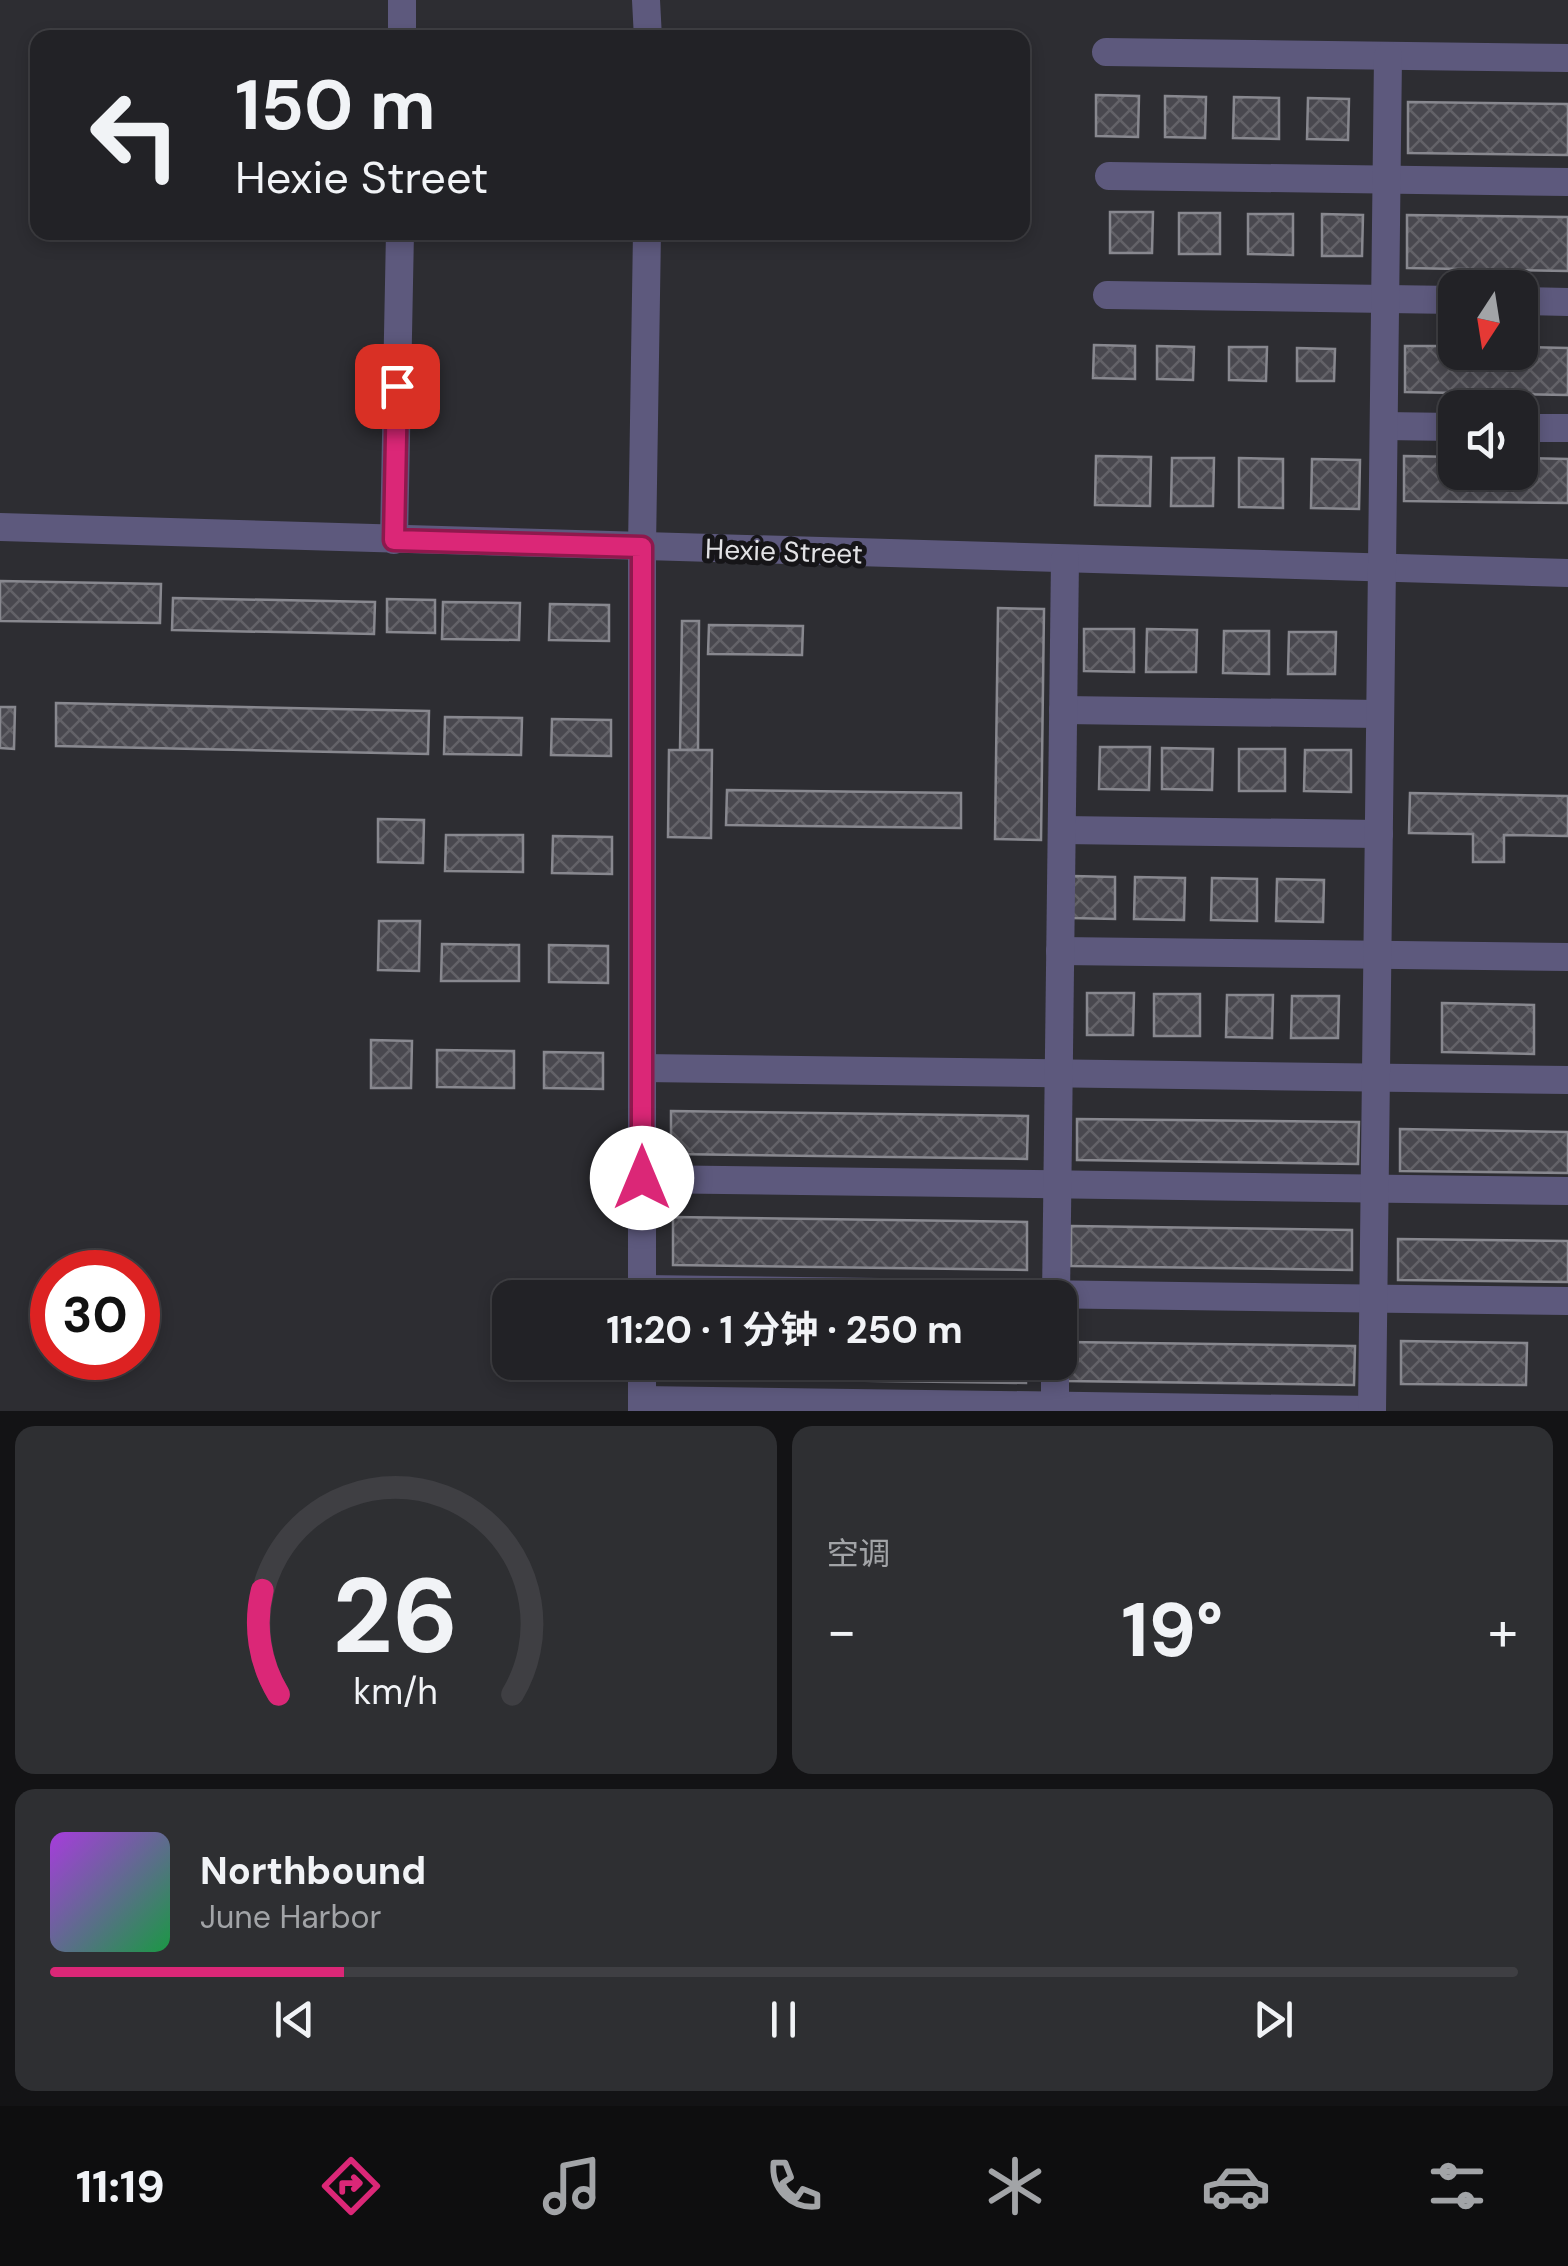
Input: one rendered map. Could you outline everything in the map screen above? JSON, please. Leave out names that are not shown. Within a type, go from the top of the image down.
[{"type":"street","points":[[402,0],[402,30]]},
{"type":"street","points":[[646,0],[648,30]]},
{"type":"street","points":[[1106,52],[1568,58]]},
{"type":"street","points":[[642,1380],[642,1406],[1372,1411],[1388,56]]},
{"type":"street","points":[[1109,176],[1568,182]]},
{"type":"street","points":[[394,540],[400,240]]},
{"type":"street","points":[[642,1280],[642,547],[647,240]]},
{"type":"street","points":[[1107,296],[1438,300]]},
{"type":"street","points":[[1538,301],[1568,302]]},
{"type":"street","points":[[1384,426],[1438,426]]},
{"type":"street","points":[[1538,428],[1568,428]]},
{"type":"street","name":"Hexie Street","points":[[0,528],[1568,573]]},
{"type":"street","points":[[1056,1280],[1065,559]]},
{"type":"street","points":[[1063,710],[1380,714]]},
{"type":"street","points":[[1062,830],[1379,834]]},
{"type":"street","points":[[1060,950],[1568,958]]},
{"type":"street","points":[[642,1068],[1568,1080]]},
{"type":"street","points":[[642,1178],[1568,1191]]},
{"type":"street","points":[[1077,1296],[1568,1302]]},
{"type":"street","points":[[1055,1408],[1056,1380]]},
{"type":"building","points":[[1096,95],[1139,96],[1138,137],[1096,136]]},
{"type":"building","points":[[1165,96],[1206,97],[1205,138],[1165,137]]},
{"type":"building","points":[[1234,97],[1279,98],[1279,139],[1233,138]]},
{"type":"building","points":[[1308,98],[1349,99],[1348,140],[1307,139]]},
{"type":"building","points":[[1408,102],[1568,104],[1568,155],[1408,153]]},
{"type":"building","points":[[1110,212],[1153,212],[1152,253],[1110,253]]},
{"type":"building","points":[[1179,213],[1220,213],[1220,254],[1179,254]]},
{"type":"building","points":[[1248,214],[1293,214],[1293,255],[1248,254]]},
{"type":"building","points":[[1322,214],[1363,215],[1362,256],[1322,256]]},
{"type":"building","points":[[1407,215],[1568,217],[1568,271],[1407,268]]},
{"type":"building","points":[[1094,345],[1135,346],[1135,379],[1093,378]]},
{"type":"building","points":[[1157,346],[1194,347],[1193,380],[1157,379]]},
{"type":"building","points":[[1405,346],[1438,346],[1438,370],[1538,370],[1538,347],[1568,348],[1568,395],[1538,394],[1538,390],[1405,392]]},
{"type":"building","points":[[1229,347],[1267,347],[1266,381],[1229,380]]},
{"type":"building","points":[[1297,348],[1335,349],[1334,381],[1297,381]]},
{"type":"building","points":[[1096,456],[1151,457],[1150,506],[1095,505]]},
{"type":"building","points":[[1404,456],[1438,457],[1438,490],[1538,490],[1538,458],[1568,459],[1568,503],[1404,501]]},
{"type":"building","points":[[1172,458],[1214,458],[1213,506],[1171,506]]},
{"type":"building","points":[[1239,458],[1283,459],[1283,508],[1239,507]]},
{"type":"building","points":[[1312,459],[1360,460],[1359,509],[1311,508]]},
{"type":"building","points":[[0,581],[161,584],[160,623],[0,621]]},
{"type":"building","points":[[173,598],[375,602],[374,634],[172,630]]},
{"type":"building","points":[[387,599],[435,600],[435,633],[387,632]]},
{"type":"building","points":[[443,602],[520,603],[519,640],[442,639]]},
{"type":"building","points":[[550,604],[609,605],[609,641],[549,640]]},
{"type":"building","points":[[998,608],[1044,609],[1041,840],[995,839]]},
{"type":"building","points":[[682,621],[699,621],[698,750],[680,750]]},
{"type":"building","points":[[709,625],[803,626],[802,655],[708,654]]},
{"type":"building","points":[[1084,629],[1134,629],[1134,672],[1084,671]]},
{"type":"building","points":[[1147,629],[1197,630],[1196,672],[1146,672]]},
{"type":"building","points":[[1224,631],[1269,631],[1269,674],[1223,673]]},
{"type":"building","points":[[1289,632],[1336,632],[1335,674],[1288,674]]},
{"type":"building","points":[[56,703],[429,711],[428,754],[56,746]]},
{"type":"building","points":[[0,707],[15,707],[14,749],[0,748]]},
{"type":"building","points":[[445,717],[522,718],[521,755],[444,754]]},
{"type":"building","points":[[552,719],[611,720],[611,756],[551,755]]},
{"type":"building","points":[[1100,747],[1150,747],[1149,790],[1099,789]]},
{"type":"building","points":[[1162,748],[1213,749],[1212,790],[1162,789]]},
{"type":"building","points":[[1239,749],[1285,749],[1285,791],[1239,791]]},
{"type":"building","points":[[669,750],[712,750],[711,838],[668,837]]},
{"type":"building","points":[[1305,750],[1351,750],[1351,792],[1304,791]]},
{"type":"building","points":[[727,790],[961,793],[961,828],[726,825]]},
{"type":"building","points":[[1410,793],[1568,796],[1568,836],[1504,835],[1504,862],[1473,862],[1473,834],[1409,833]]},
{"type":"building","points":[[378,819],[424,820],[423,863],[378,862]]},
{"type":"building","points":[[446,835],[523,835],[523,872],[445,871]]},
{"type":"building","points":[[553,836],[612,837],[612,874],[552,873]]},
{"type":"building","points":[[1072,876],[1115,877],[1115,919],[1072,918]]},
{"type":"building","points":[[1135,877],[1185,878],[1184,920],[1134,919]]},
{"type":"building","points":[[1212,878],[1257,879],[1257,921],[1211,920]]},
{"type":"building","points":[[1277,879],[1324,880],[1323,922],[1276,921]]},
{"type":"building","points":[[379,921],[420,921],[419,971],[378,970]]},
{"type":"building","points":[[442,944],[519,945],[519,981],[441,981]]},
{"type":"building","points":[[549,945],[608,946],[608,983],[549,982]]},
{"type":"building","points":[[1087,993],[1134,993],[1133,1035],[1087,1035]]},
{"type":"building","points":[[1154,994],[1200,994],[1200,1036],[1154,1036]]},
{"type":"building","points":[[1227,995],[1273,995],[1272,1038],[1226,1037]]},
{"type":"building","points":[[1292,996],[1339,996],[1338,1038],[1291,1038]]},
{"type":"building","points":[[1442,1003],[1534,1005],[1534,1054],[1442,1052]]},
{"type":"building","points":[[371,1040],[412,1041],[411,1088],[371,1088]]},
{"type":"building","points":[[437,1050],[514,1051],[514,1088],[437,1087]]},
{"type":"building","points":[[544,1052],[603,1053],[603,1089],[544,1088]]},
{"type":"building","points":[[671,1111],[1028,1116],[1027,1159],[671,1154]]},
{"type":"building","points":[[1077,1119],[1359,1122],[1358,1164],[1077,1160]]},
{"type":"building","points":[[1400,1129],[1568,1132],[1568,1173],[1400,1171]]},
{"type":"building","points":[[673,1217],[1027,1222],[1027,1270],[673,1265]]},
{"type":"building","points":[[1071,1226],[1352,1230],[1352,1270],[1071,1266]]},
{"type":"building","points":[[1398,1239],[1568,1241],[1568,1282],[1398,1280]]},
{"type":"building","points":[[1401,1341],[1527,1343],[1526,1385],[1401,1384]]},
{"type":"building","points":[[1077,1342],[1355,1346],[1354,1385],[1066,1381],[1077,1380]]},
{"type":"building","points":[[812,1380],[1026,1380],[1026,1383]]},
{"type":"route","points":[[397,386],[394,540],[642,547],[642,1178]]}]
